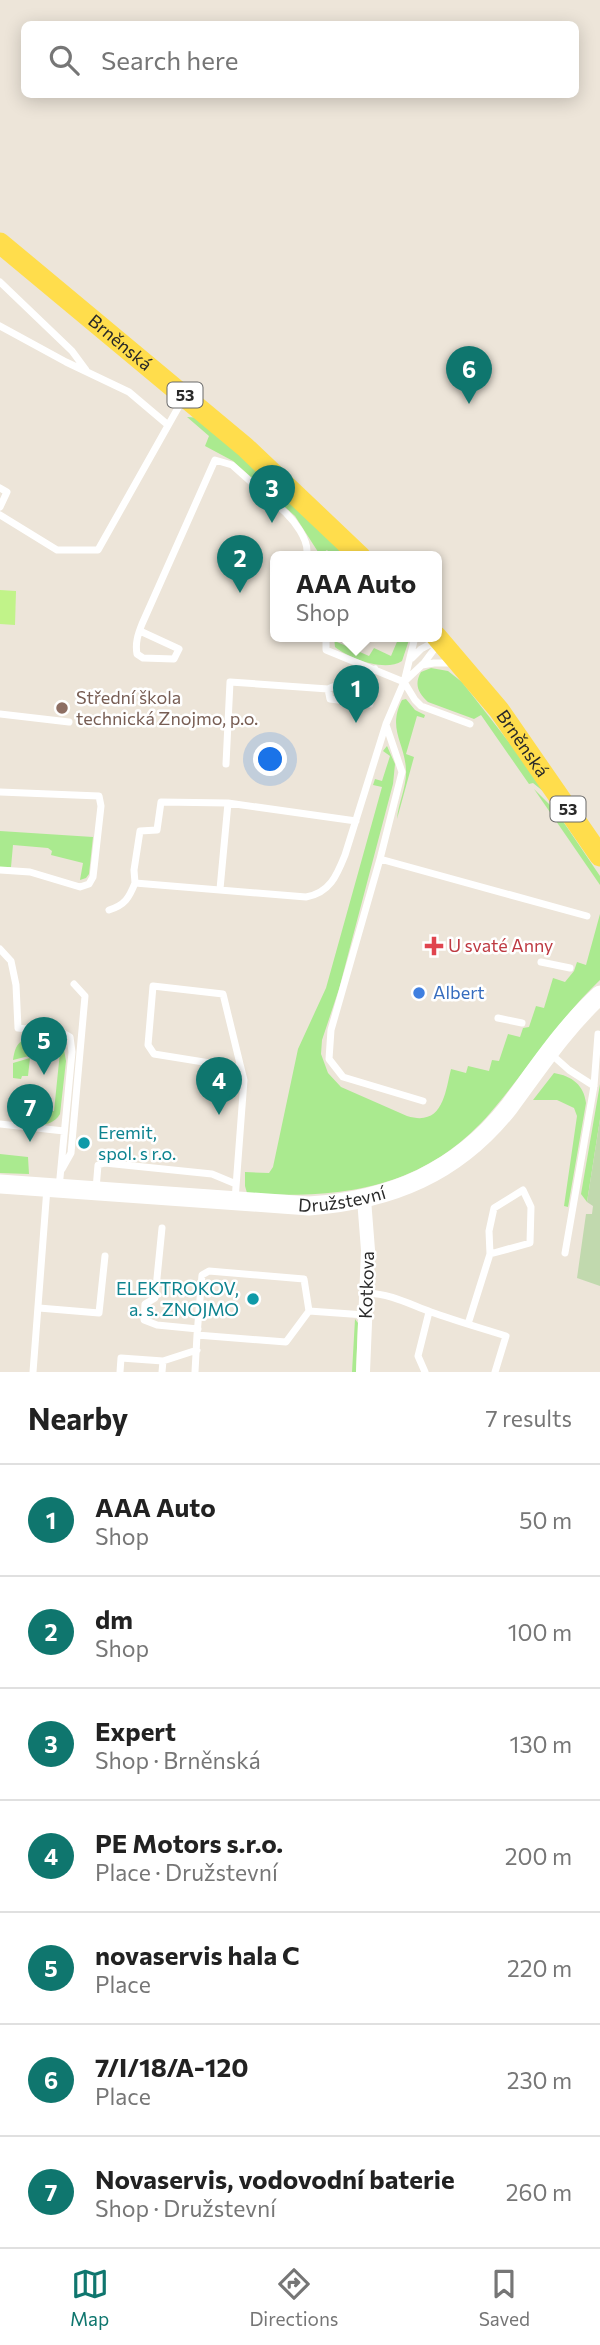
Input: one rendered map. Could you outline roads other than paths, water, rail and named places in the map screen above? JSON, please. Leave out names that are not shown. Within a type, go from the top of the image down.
[{"type":"main road","name":"Brněnská","points":[[0,243],[273,472],[355,551]]},
{"type":"main road","name":"Brněnská","points":[[442,642],[505,719],[600,856]]},
{"type":"main road","name":"Družstevní","points":[[0,1184],[55,1182],[96,1191],[235,1192],[309,1206],[364,1199],[406,1186],[463,1154],[508,1108],[548,1052],[600,995]]},
{"type":"street","name":"Kotkova","points":[[363,1372],[368,1231],[364,1199]]},
{"type":"lane","points":[[0,282],[72,351],[88,373]]},
{"type":"lane","points":[[0,326],[129,392],[168,425]]},
{"type":"lane","points":[[0,515],[57,550],[98,550],[185,396]]},
{"type":"lane","points":[[140,631],[179,649],[174,659],[143,657],[137,654],[136,647],[140,631],[215,460],[232,465],[286,513],[307,545],[307,551]]},
{"type":"lane","points":[[0,488],[7,492],[0,507]]},
{"type":"lane","points":[[326,642],[326,650],[404,682],[421,706],[470,724]]},
{"type":"lane","points":[[135,883],[306,897],[316,895],[328,887],[337,874],[356,821],[386,724],[404,682],[414,642]]},
{"type":"lane","points":[[411,659],[432,642]]},
{"type":"lane","points":[[404,682],[421,666],[436,642]]},
{"type":"lane","points":[[421,666],[434,663],[461,664]]},
{"type":"lane","points":[[226,764],[230,682],[328,689],[375,669]]},
{"type":"lane","points":[[328,689],[330,699],[370,704]]},
{"type":"lane","points":[[0,714],[69,722]]},
{"type":"lane","points":[[386,724],[402,772],[331,1030],[329,1059],[343,1077],[423,1101]]},
{"type":"lane","points":[[0,792],[99,796],[101,806],[93,877],[89,884],[80,887],[30,872],[0,870]]},
{"type":"lane","points":[[109,910],[122,906],[129,898],[135,883],[134,870],[140,831],[157,830],[161,802],[228,803],[356,821]]},
{"type":"lane","points":[[220,889],[228,803]]},
{"type":"lane","points":[[380,859],[587,916]]},
{"type":"lane","points":[[0,949],[11,961],[16,985],[18,1028],[63,1033],[70,1037],[72,1052],[64,1131],[38,1308],[33,1372]]},
{"type":"lane","points":[[541,962],[570,968]]},
{"type":"lane","points":[[55,1182],[71,1153],[85,996],[74,984]]},
{"type":"lane","points":[[235,1192],[244,1080],[223,994],[153,986],[148,1045],[153,1054],[241,1068]]},
{"type":"lane","points":[[498,1018],[522,1023]]},
{"type":"lane","points":[[565,1253],[594,1086],[598,1034]]},
{"type":"lane","points":[[548,1052],[594,1086]]},
{"type":"lane","points":[[0,1124],[64,1131]]},
{"type":"lane","points":[[96,1191],[98,1165],[105,1163],[212,1174],[235,1192]]},
{"type":"lane","points":[[468,1324],[490,1254],[489,1231],[494,1208],[523,1190],[531,1207],[530,1243],[490,1254]]},
{"type":"lane","points":[[162,1227],[155,1298],[145,1304],[144,1320],[157,1325],[198,1332],[286,1342],[309,1311],[304,1279],[209,1271],[202,1275],[198,1332],[197,1350],[195,1372]]},
{"type":"lane","points":[[38,1308],[99,1313],[105,1256]]},
{"type":"lane","points":[[367,1293],[398,1298],[429,1312],[506,1336],[495,1372]]},
{"type":"lane","points":[[309,1311],[366,1315]]},
{"type":"lane","points":[[425,1372],[418,1356],[429,1312]]},
{"type":"lane","points":[[120,1372],[121,1358],[163,1361],[197,1350]]},
{"type":"lane","points":[[162,1372],[163,1361]]},
{"type":"place","name":"7/I/18/A-120","points":[[469,404]]},
{"type":"place","name":"Expert","points":[[272,523]]},
{"type":"place","name":"dm","points":[[240,593]]},
{"type":"place","name":"Střední škola technická Znojmo, p.o.","points":[[62,708]]},
{"type":"place","name":"AAA Auto","points":[[356,723]]},
{"type":"place","name":"U svaté Anny","points":[[434,946]]},
{"type":"place","name":"Albert","points":[[419,993]]},
{"type":"place","name":"novaservis hala C","points":[[44,1075]]},
{"type":"place","name":"PE Motors s.r.o.","points":[[219,1115]]},
{"type":"place","name":"Novaservis, vodovodní baterie","points":[[30,1142]]},
{"type":"place","name":"Eremit, spol. s r.o.","points":[[84,1143]]},
{"type":"place","name":"ELEKTROKOV, a. s. ZNOJMO","points":[[253,1299]]}]
